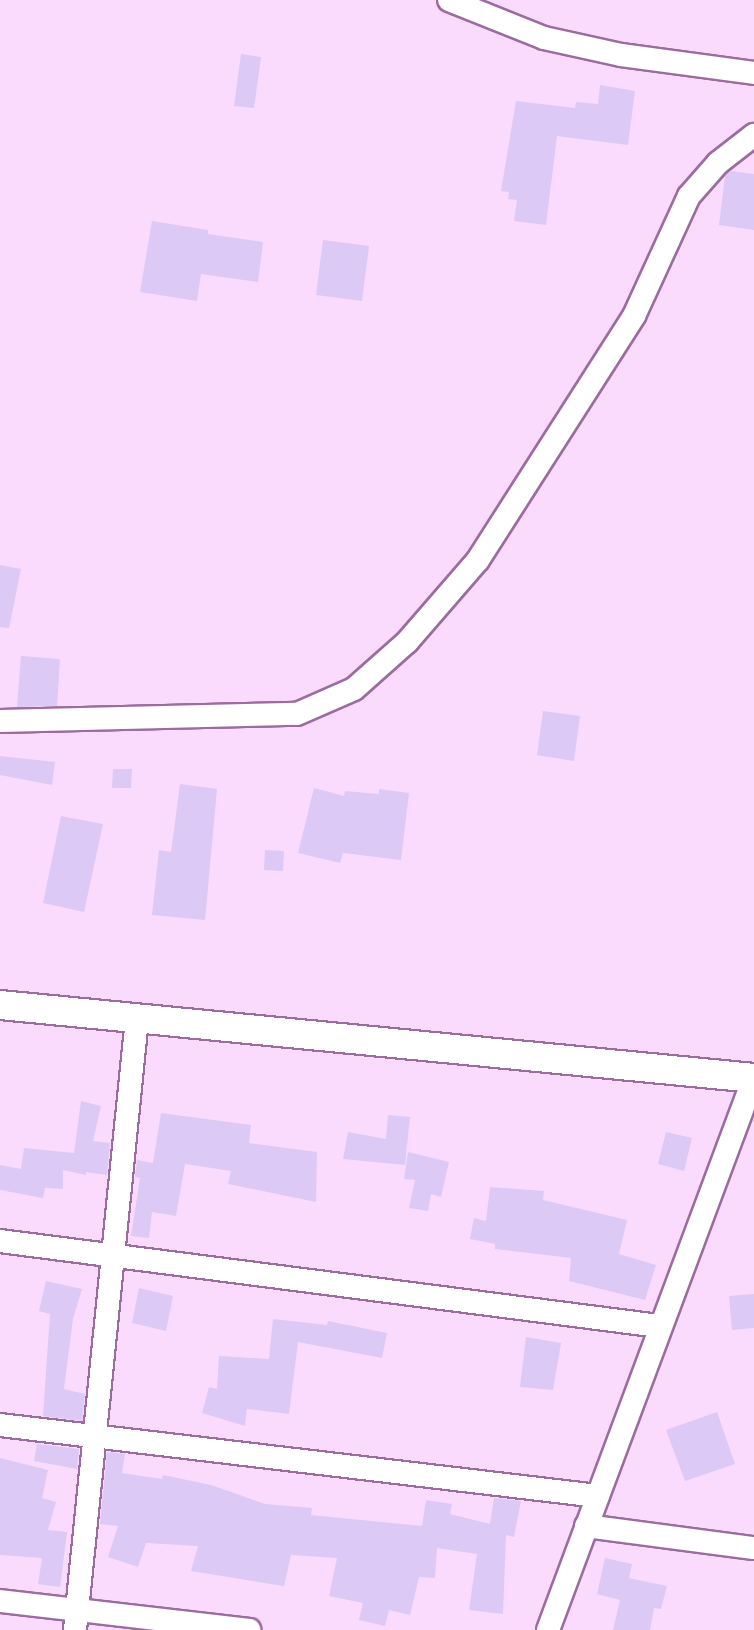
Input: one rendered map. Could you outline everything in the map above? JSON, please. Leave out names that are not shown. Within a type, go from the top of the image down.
[{"type":"street","points":[[449,0],[544,38],[621,55],[754,73]]},
{"type":"street","points":[[0,721],[297,714],[354,689],[407,642],[478,560],[634,316],[689,196],[718,163],[754,135]]},
{"type":"street","points":[[0,1005],[754,1078],[548,1630]]},
{"type":"street","points":[[77,1620],[137,1019]]},
{"type":"street","points":[[0,1241],[659,1326]]},
{"type":"street","points":[[0,1425],[598,1496]]},
{"type":"street","points":[[586,1526],[754,1548]]},
{"type":"street","points":[[0,1601],[77,1620],[249,1630]]},
{"type":"building","points":[[241,54],[261,57],[254,108],[234,106]]},
{"type":"building","points":[[600,85],[635,91],[628,145],[557,136],[546,225],[514,221],[517,200],[508,199],[509,192],[501,191],[516,101],[575,108],[576,102],[598,104]]},
{"type":"building","points":[[730,171],[754,174],[754,230],[719,225],[725,176]]},
{"type":"building","points":[[152,221],[263,242],[258,282],[201,274],[197,301],[140,292]]},
{"type":"building","points":[[323,240],[369,246],[362,301],[316,295]]},
{"type":"building","points":[[0,565],[21,569],[9,628],[0,627]]},
{"type":"building","points":[[21,656],[60,659],[57,706],[17,707]]},
{"type":"building","points":[[543,711],[580,716],[574,761],[537,755]]},
{"type":"building","points":[[0,756],[55,762],[52,785],[0,775]]},
{"type":"building","points":[[113,769],[132,769],[131,788],[112,788]]},
{"type":"building","points":[[180,784],[217,789],[205,920],[152,915],[159,850],[171,852]]},
{"type":"building","points":[[314,788],[344,796],[345,791],[379,794],[379,789],[409,793],[401,860],[343,853],[340,863],[298,853]]},
{"type":"building","points":[[61,816],[103,824],[84,912],[43,903]]},
{"type":"building","points":[[265,850],[284,851],[283,871],[264,870]]},
{"type":"building","points":[[81,1101],[101,1106],[93,1141],[110,1143],[107,1175],[63,1170],[63,1189],[45,1188],[43,1198],[0,1190],[0,1165],[21,1169],[24,1148],[74,1153]]},
{"type":"building","points":[[161,1113],[251,1125],[249,1143],[317,1152],[316,1202],[228,1184],[231,1171],[185,1164],[176,1216],[152,1212],[149,1238],[131,1236],[140,1178],[135,1177],[137,1160],[153,1163]]},
{"type":"building","points":[[388,1115],[410,1117],[405,1165],[343,1159],[348,1132],[386,1139]]},
{"type":"building","points":[[666,1132],[692,1138],[684,1171],[658,1164]]},
{"type":"building","points":[[408,1152],[449,1162],[441,1197],[431,1194],[428,1211],[409,1208],[415,1180],[404,1179]]},
{"type":"building","points":[[490,1187],[544,1191],[543,1200],[627,1220],[619,1254],[656,1265],[645,1300],[569,1281],[571,1258],[495,1249],[495,1244],[470,1239],[474,1218],[486,1221]]},
{"type":"building","points":[[46,1281],[82,1289],[73,1319],[64,1389],[85,1394],[82,1421],[43,1416],[50,1314],[39,1311]]},
{"type":"building","points":[[139,1288],[173,1296],[166,1331],[132,1323]]},
{"type":"building","points":[[754,1294],[754,1328],[732,1330],[729,1296]]},
{"type":"building","points":[[273,1319],[327,1325],[328,1321],[387,1333],[382,1358],[298,1342],[289,1414],[247,1409],[245,1426],[202,1413],[209,1387],[217,1389],[219,1356],[269,1359]]},
{"type":"building","points":[[526,1337],[561,1343],[553,1390],[520,1387]]},
{"type":"building","points":[[717,1412],[735,1464],[685,1481],[666,1430]]},
{"type":"building","points":[[37,1444],[79,1449],[77,1469],[34,1461]]},
{"type":"building","points":[[107,1452],[125,1454],[122,1473],[162,1479],[163,1475],[211,1485],[265,1504],[312,1508],[311,1515],[422,1526],[426,1500],[452,1504],[450,1514],[490,1524],[494,1498],[521,1501],[514,1537],[506,1535],[503,1614],[469,1610],[477,1554],[437,1548],[435,1578],[419,1577],[410,1615],[389,1610],[385,1626],[359,1620],[363,1603],[329,1596],[337,1558],[291,1555],[284,1586],[191,1571],[198,1546],[146,1543],[138,1567],[108,1557],[118,1526],[100,1524]]},
{"type":"building","points":[[0,1458],[48,1470],[42,1498],[56,1502],[48,1530],[67,1532],[60,1587],[38,1584],[42,1558],[0,1555]]},
{"type":"building","points":[[605,1558],[632,1564],[629,1578],[667,1586],[661,1609],[654,1608],[650,1630],[613,1630],[620,1600],[597,1594]]}]
